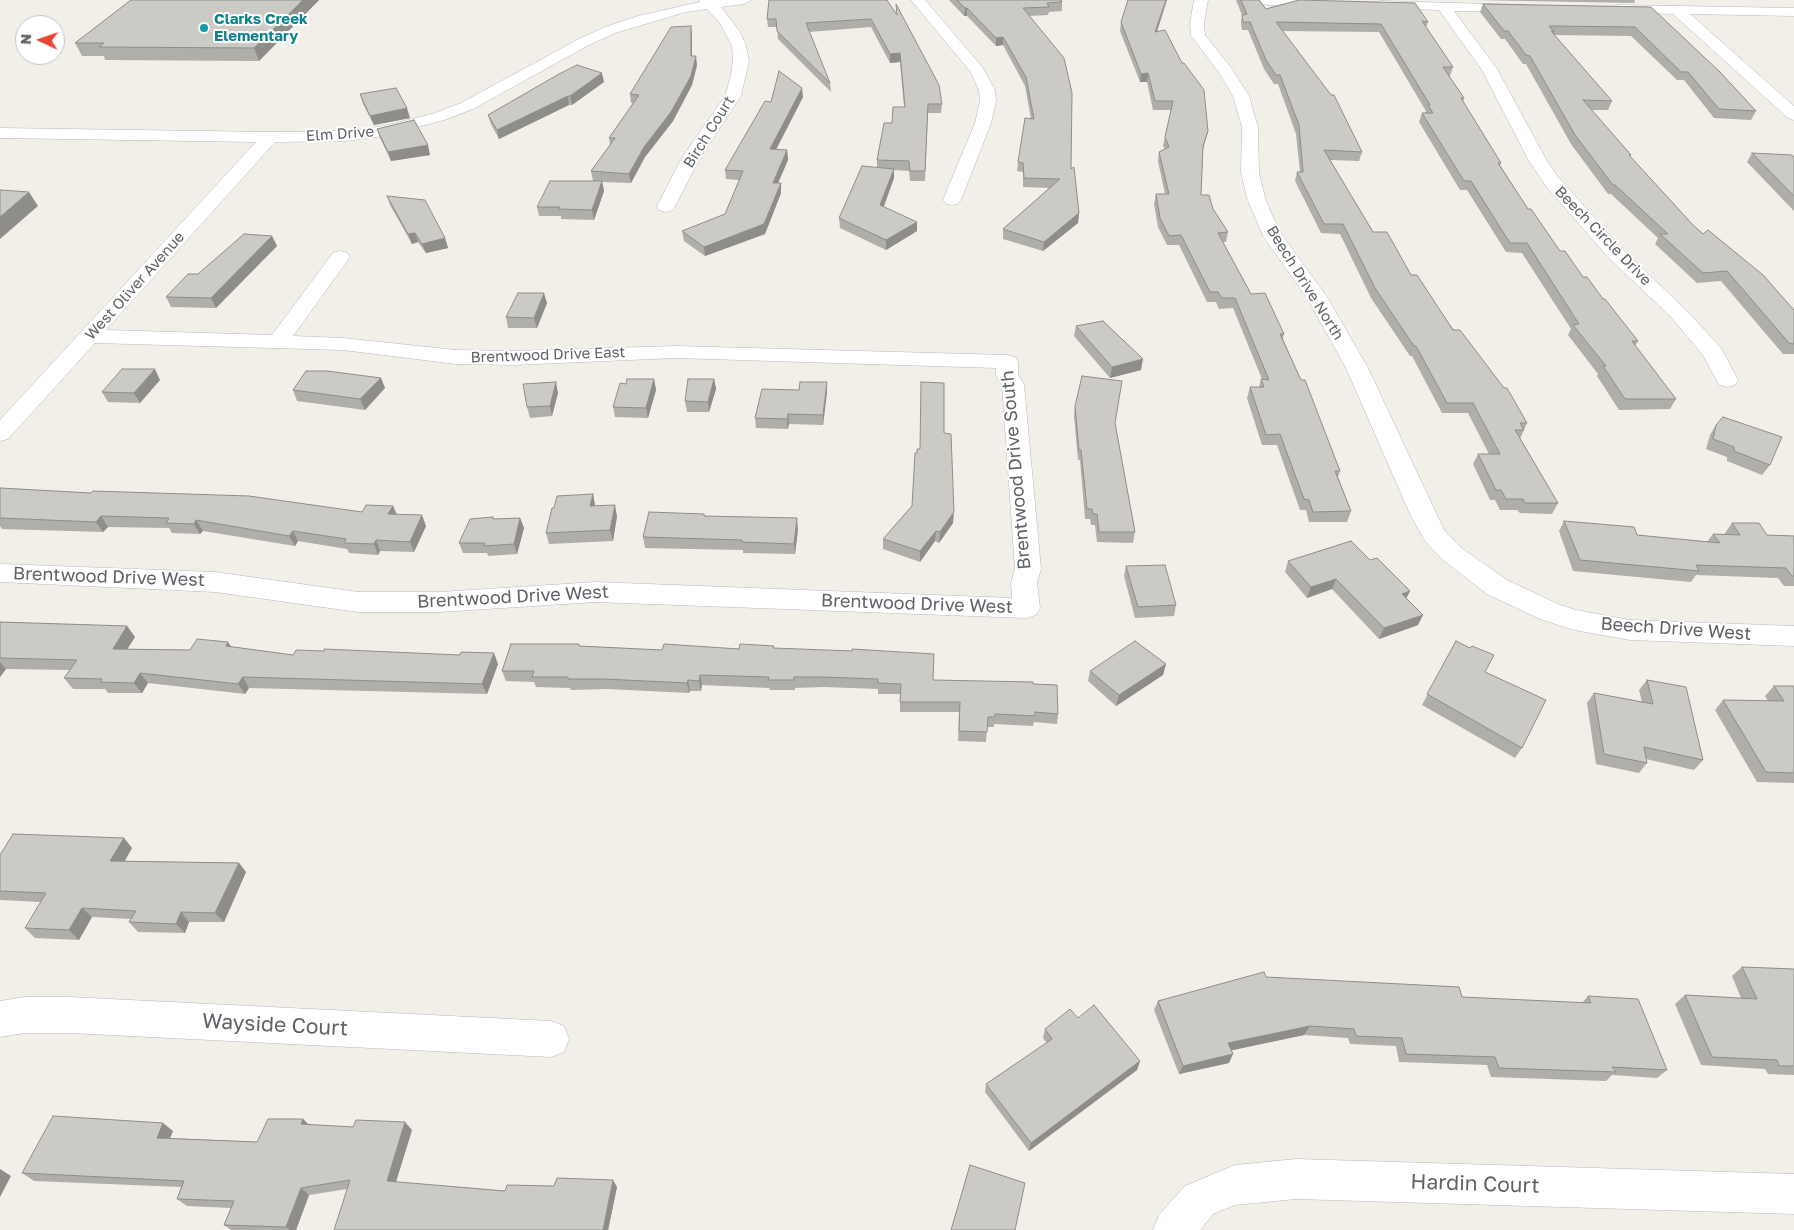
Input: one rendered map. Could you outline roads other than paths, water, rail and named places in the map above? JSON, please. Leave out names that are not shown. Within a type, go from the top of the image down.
[{"type":"street","name":"Elm Drive","points":[[0,133],[270,137],[359,134],[401,127],[430,120],[467,106],[582,43],[610,30],[657,15],[708,2],[744,0]]},
{"type":"street","points":[[918,0],[977,70],[987,90],[988,101],[983,123],[952,200]]},
{"type":"street","name":"Beech Drive North","points":[[1201,0],[1197,23],[1198,35],[1227,72],[1241,96],[1250,127],[1250,172],[1256,198],[1264,217],[1273,236],[1317,297],[1357,368],[1434,535]]},
{"type":"street","points":[[1255,0],[1340,4]]},
{"type":"street","name":"Birch Court","points":[[666,206],[692,156],[733,96],[739,75],[741,61],[739,46],[726,21],[708,2]]},
{"type":"street","points":[[1368,5],[1530,8]]},
{"type":"street","name":"Beech Circle Drive","points":[[1443,6],[1489,69],[1505,96],[1538,162],[1552,182],[1615,253],[1658,293],[1708,346],[1727,380]]},
{"type":"street","points":[[1608,9],[1794,12]]},
{"type":"street","points":[[1677,10],[1794,115]]},
{"type":"street","name":"West Oliver Avenue","points":[[0,434],[270,137]]},
{"type":"street","points":[[278,341],[340,257]]},
{"type":"street","name":"Brentwood Drive East","points":[[89,336],[278,341],[384,348],[456,357],[523,358],[676,352],[1008,362]]},
{"type":"street","name":"Brentwood Drive South","points":[[1008,362],[1007,375],[1013,384],[1028,569],[1024,583],[1026,608]]},
{"type":"street","name":"Beech Drive West","points":[[1434,535],[1458,559],[1497,586],[1550,612],[1574,620],[1630,630],[1794,636]]},
{"type":"street","name":"Brentwood Drive West","points":[[0,573],[215,582],[358,602],[440,602],[596,592],[1026,608]]},
{"type":"street","name":"Wayside Court","points":[[0,1019],[25,1015],[70,1015],[551,1039]]},
{"type":"street","name":"Hardin Court","points":[[1174,1230],[1199,1200],[1217,1192],[1235,1185],[1296,1179],[1794,1194]]},
{"type":"place","name":"Clarks Creek Elementary","points":[[204,28]]}]
